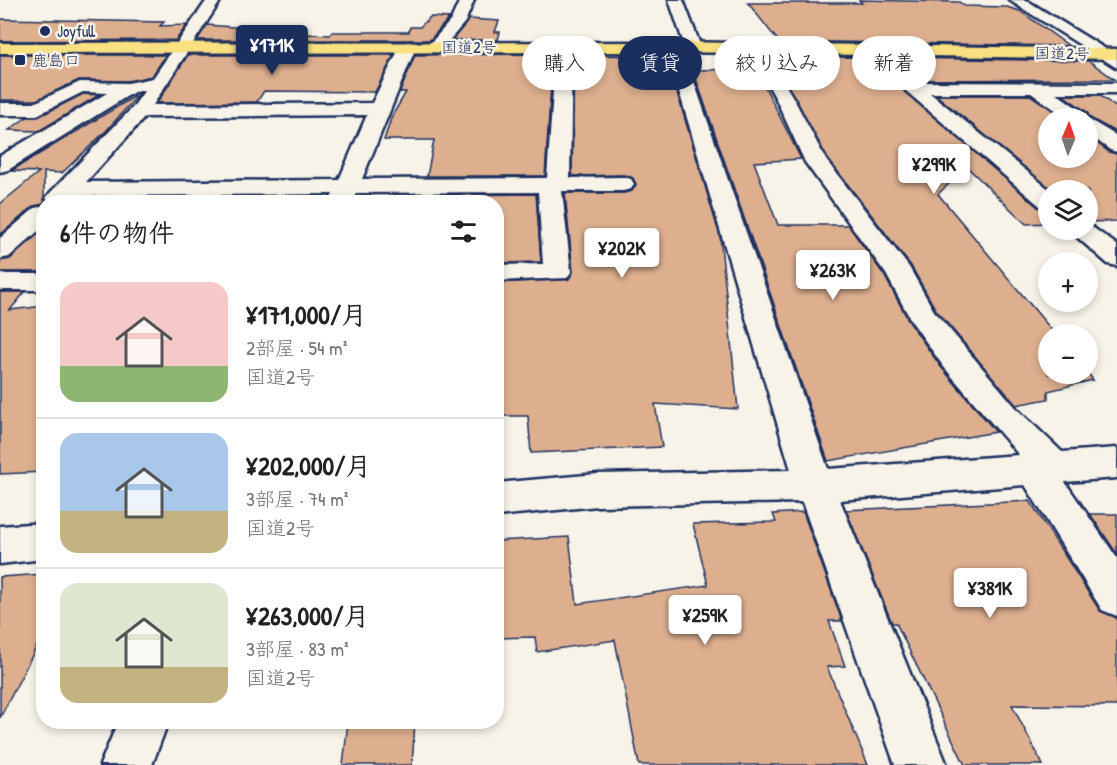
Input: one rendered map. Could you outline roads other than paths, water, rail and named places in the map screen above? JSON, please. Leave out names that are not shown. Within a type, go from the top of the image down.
[{"type":"highway","name":"国道2号","points":[[0,48],[522,47]]},
{"type":"highway","name":"国道2号","points":[[840,50],[1112,57]]},
{"type":"street","points":[[62,195],[140,111],[214,0]]},
{"type":"street","points":[[435,47],[458,22],[467,0]]},
{"type":"street","points":[[676,0],[681,36]]},
{"type":"street","points":[[1016,0],[1112,57]]},
{"type":"street","points":[[344,194],[379,109],[408,47]]},
{"type":"street","points":[[0,109],[37,109],[80,87],[128,88],[160,82]]},
{"type":"street","points":[[1038,193],[912,87],[1117,88]]},
{"type":"street","points":[[0,165],[128,88]]},
{"type":"street","points":[[1036,88],[1064,108]]},
{"type":"street","points":[[504,273],[557,272],[550,192],[560,176],[563,90]]},
{"type":"street","points":[[696,90],[815,486],[921,765]]},
{"type":"street","points":[[780,90],[816,162],[899,273],[922,315],[1044,468],[1117,595]]},
{"type":"street","points":[[140,111],[379,109]]},
{"type":"street","points":[[1098,131],[1114,141]]},
{"type":"street","points":[[202,195],[344,194],[555,184],[623,184]]},
{"type":"street","points":[[0,251],[36,220]]},
{"type":"street","points":[[1094,240],[1117,258]]},
{"type":"street","points":[[0,282],[36,282]]},
{"type":"street","points":[[504,499],[598,490],[815,486],[1117,464]]},
{"type":"street","points":[[0,545],[36,542]]},
{"type":"street","points":[[126,765],[140,729]]},
{"type":"place","name":"Joyfull","points":[[45,31]]},
{"type":"place","name":"鹿島口","points":[[20,60]]}]
